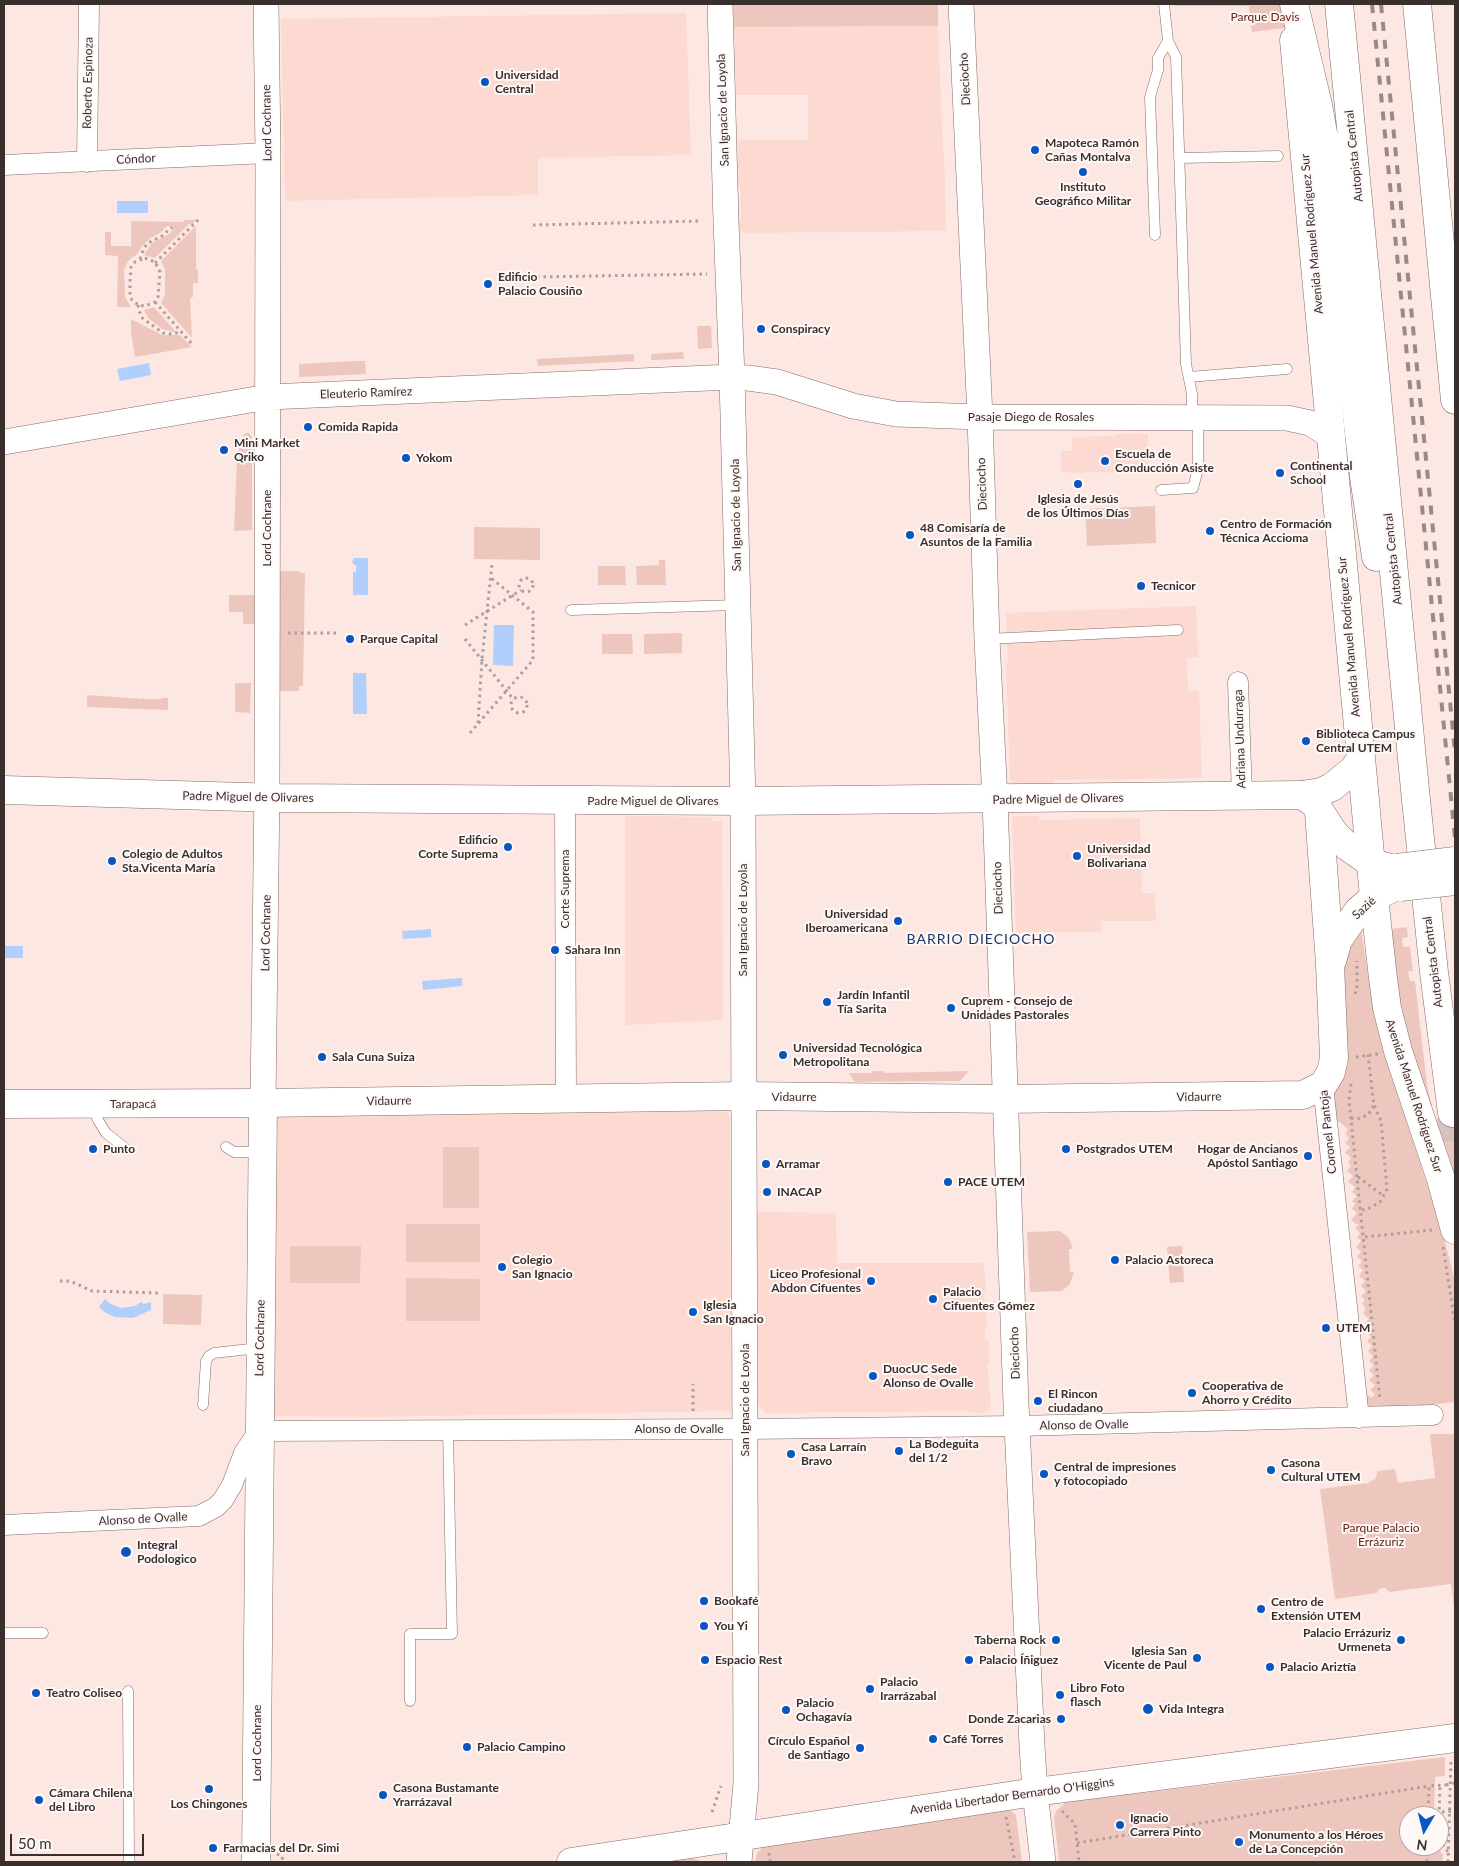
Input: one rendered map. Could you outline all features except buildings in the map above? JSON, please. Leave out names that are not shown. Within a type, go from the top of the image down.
[{"type":"main road","name":"Avenida Manuel Rodríguez Sur","points":[[1292,4],[1382,978],[1392,1030],[1440,1179],[1445,1233]]},
{"type":"main road","points":[[1292,4],[1318,105],[1328,161],[1364,478],[1373,539],[1379,572],[1402,653]]},
{"type":"main road","name":"Autopista Central","points":[[1339,4],[1434,972],[1452,1113]]},
{"type":"main road","points":[[1417,4],[1455,400]]},
{"type":"main road","name":"Padre Miguel de Olivares","points":[[4,790],[267,798],[743,801],[995,800],[1242,796],[1310,802],[1321,792],[1332,787],[1352,770],[1361,759]]},
{"type":"main road","name":"Sazié","points":[[1310,802],[1336,836],[1371,863],[1399,877],[1455,881]]},
{"type":"main road","name":"Coronel Pantoja","points":[[1310,802],[1330,964],[1334,1058],[1331,1072],[1322,1086]]},
{"type":"main road","name":"Sazié","points":[[1330,964],[1344,929],[1358,911],[1374,897],[1391,889],[1399,877],[1455,861]]},
{"type":"main road","name":"Vidaurre","points":[[263,1103],[744,1096],[1005,1099],[1295,1096],[1311,1092],[1322,1086]]},
{"type":"main road","name":"Tarapacá","points":[[4,1104],[263,1103]]},
{"type":"main road","name":"Lord Cochrane","points":[[263,1103],[259,1431],[269,1859]]},
{"type":"main road","name":"Avenida Libertador Bernardo O'Higgins","points":[[571,1862],[740,1849],[1035,1792],[1453,1746]]},
{"type":"street","name":"Roberto Espinoza","points":[[87,162],[89,4]]},
{"type":"street","name":"Lord Cochrane","points":[[263,1103],[267,798],[268,154],[266,4]]},
{"type":"street","name":"San Ignacio de Loyola","points":[[720,4],[743,801],[746,1783],[740,1849]]},
{"type":"street","name":"Dieciocho","points":[[961,4],[980,418],[1018,1426],[1035,1792],[1043,1862]]},
{"type":"street","name":"Cóndor","points":[[4,165],[268,154]]},
{"type":"street","name":"Pasaje Diego de Rosales","points":[[732,377],[777,382],[853,406],[880,412],[980,418],[1299,420],[1321,429],[1331,436]]},
{"type":"street","name":"Eleuterio Ramírez","points":[[4,442],[268,397],[732,377]]},
{"type":"street","name":"Adriana Undurraga","points":[[1238,682],[1242,796]]},
{"type":"street","name":"Corte Suprema","points":[[565,800],[566,1099]]},
{"type":"street","name":"Coronel Pantoja","points":[[1322,1086],[1359,1418]]},
{"type":"street","name":"Alonso de Ovalle","points":[[4,1525],[199,1516],[216,1507],[223,1500],[232,1485],[244,1452],[259,1431],[1018,1426],[1433,1415]]},
{"type":"lane","points":[[1161,490],[1193,488],[1198,469],[1195,418],[1186,364],[1176,57],[1168,41],[1164,4]]},
{"type":"lane","points":[[1155,235],[1150,97],[1158,70],[1158,58],[1168,41]]},
{"type":"lane","points":[[1179,158],[1278,156]]},
{"type":"lane","points":[[1188,377],[1287,369]]},
{"type":"lane","points":[[570,610],[738,605]]},
{"type":"lane","points":[[987,639],[1178,630]]},
{"type":"lane","points":[[92,1104],[99,1123],[106,1133],[125,1148]]},
{"type":"lane","points":[[226,1147],[234,1152],[262,1152]]},
{"type":"lane","points":[[203,1405],[206,1361],[209,1356],[214,1353],[260,1348]]},
{"type":"lane","points":[[410,1701],[410,1634],[452,1634],[448,1429]]},
{"type":"lane","points":[[4,1634],[43,1633]]},
{"type":"lane","points":[[128,1691],[129,1862]]},
{"type":"path","points":[[155,263],[200,218]]},
{"type":"path","points":[[533,225],[700,221]]},
{"type":"path","points":[[172,227],[162,236],[148,243],[140,259],[131,266],[130,296],[138,305],[141,317],[163,333],[182,332]]},
{"type":"path","points":[[138,305],[144,306],[155,302],[159,291],[160,272],[155,263],[150,259],[140,259]]},
{"type":"path","points":[[537,278],[728,274]]},
{"type":"path","points":[[155,302],[192,344]]},
{"type":"path","points":[[478,723],[482,659],[492,564]]},
{"type":"path","points":[[470,733],[533,660],[534,612],[491,578]]},
{"type":"path","points":[[465,625],[521,590],[530,591],[533,588],[533,582],[526,578],[522,579],[519,582],[521,590]]},
{"type":"path","points":[[267,632],[337,633]]},
{"type":"path","points":[[465,639],[514,700]]},
{"type":"path","points":[[521,698],[527,703],[522,713],[514,712],[512,704],[514,700],[521,698]]},
{"type":"path","points":[[1354,996],[1357,989]]},
{"type":"path","points":[[1352,1062],[1352,1057],[1381,1054]]},
{"type":"path","points":[[1362,1210],[1374,1206],[1384,1196],[1387,1189],[1381,1121],[1374,1105],[1368,1055]]},
{"type":"path","points":[[1351,1076],[1349,1101],[1365,1237],[1382,1417]]},
{"type":"path","points":[[1351,1118],[1357,1119],[1368,1115],[1374,1105]]},
{"type":"path","points":[[1358,1176],[1384,1196]]},
{"type":"path","points":[[1365,1237],[1445,1233],[1455,1323]]},
{"type":"path","points":[[60,1280],[70,1281],[92,1291],[158,1293]]},
{"type":"path","points":[[693,1384],[693,1429]]},
{"type":"path","points":[[1449,1853],[1453,1746]]},
{"type":"path","points":[[1077,1843],[1455,1783]]},
{"type":"path","points":[[1440,1785],[1440,1806]]},
{"type":"path","points":[[712,1812],[721,1786]]},
{"type":"path","points":[[1428,1806],[1429,1786]]},
{"type":"path","points":[[1059,1808],[1075,1824],[1079,1862]]},
{"type":"path","points":[[1004,1809],[1015,1862]]},
{"type":"path","points":[[269,1859],[283,1862]]},
{"type":"shaded area","name":"Universidad Central","points":[[686,13],[691,155],[538,158],[538,195],[285,201],[281,19]]},
{"type":"shaded area","points":[[938,26],[946,231],[741,233],[741,230],[738,230],[738,219],[741,219],[740,186],[736,185],[735,173],[739,173],[739,170],[736,170],[736,159],[739,158],[739,155],[736,155],[736,143],[739,143],[738,140],[808,140],[808,95],[736,95],[734,27]]},
{"type":"shaded area","name":"Escuela de Conducción Asiste","points":[[1115,434],[1148,434],[1148,471],[1061,472],[1061,451],[1072,451],[1072,437],[1115,436]]},
{"type":"shaded area","points":[[1196,606],[1198,657],[1187,658],[1188,691],[1199,691],[1202,778],[1055,780],[1051,785],[1017,786],[1010,779],[1006,613]]},
{"type":"shaded area","points":[[625,816],[712,817],[712,821],[722,821],[723,1020],[625,1025]]},
{"type":"shaded area","name":"Universidad Bolivariana","points":[[1012,816],[1039,816],[1039,820],[1140,818],[1142,893],[1155,893],[1156,921],[1101,921],[1101,932],[1016,933]]},
{"type":"shaded area","name":"Colegio San Ignacio","points":[[722,1107],[730,1116],[731,1411],[365,1417],[274,1416],[274,1123],[281,1114]]},
{"type":"shaded area","points":[[757,1212],[836,1213],[837,1263],[983,1263],[986,1290],[984,1291],[987,1329],[985,1330],[985,1340],[989,1341],[989,1362],[987,1365],[991,1404],[989,1411],[983,1413],[967,1411],[766,1413],[758,1405]]},
{"type":"green space","points":[[733,4],[938,4],[938,26],[734,27]]},
{"type":"green space","name":"Parque Davis","points":[[1175,4],[1282,4],[1285,28],[1252,32],[1249,6],[1175,6]]},
{"type":"green space","points":[[184,220],[196,220],[193,224],[189,224],[155,258],[144,255],[152,243],[171,233],[173,226],[167,226],[160,233],[152,237],[128,261],[124,270],[125,297],[131,307],[117,307],[118,256],[105,255],[105,232],[111,232],[111,246],[131,246],[131,221],[184,222]]},
{"type":"green space","points":[[196,226],[196,269],[198,270],[198,283],[193,283],[193,297],[190,298],[192,338],[161,303],[165,294],[165,269],[161,261]]},
{"type":"green space","points":[[154,307],[177,333],[162,329],[148,318],[144,310]]},
{"type":"green space","points":[[131,319],[162,335],[180,335],[192,347],[135,357]]},
{"type":"green space","points":[[697,326],[711,326],[712,348],[698,349]]},
{"type":"green space","points":[[683,352],[684,359],[651,360],[651,354]]},
{"type":"green space","points":[[634,354],[634,361],[538,366],[537,359]]},
{"type":"green space","points":[[365,361],[366,374],[299,377],[299,364]]},
{"type":"green space","points":[[246,433],[249,433],[252,437],[252,530],[234,531],[237,456]]},
{"type":"green space","points":[[1155,506],[1156,543],[1087,546],[1085,509]]},
{"type":"green space","points":[[474,527],[540,528],[540,560],[474,559]]},
{"type":"green space","points":[[659,560],[665,560],[666,585],[637,585],[636,566],[659,565]]},
{"type":"green space","points":[[598,566],[625,566],[626,585],[598,585]]},
{"type":"green space","points":[[280,571],[299,571],[300,573],[305,573],[303,686],[299,686],[299,691],[279,691]]},
{"type":"green space","points":[[229,595],[254,595],[255,624],[243,624],[243,612],[229,612]]},
{"type":"green space","points":[[682,633],[682,653],[644,654],[644,634]]},
{"type":"green space","points":[[602,634],[632,634],[633,654],[602,654]]},
{"type":"green space","points":[[235,683],[251,683],[250,713],[235,712]]},
{"type":"green space","points":[[87,695],[142,699],[144,697],[144,699],[168,698],[168,710],[87,707]]},
{"type":"green space","points":[[1407,927],[1408,937],[1402,938],[1403,947],[1410,947],[1413,971],[1408,971],[1410,981],[1415,981],[1427,1085],[1435,1119],[1455,1116],[1455,1178],[1421,1082],[1404,1024],[1396,986],[1390,929]]},
{"type":"green space","points":[[1361,930],[1376,1023],[1384,1054],[1441,1226],[1454,1278],[1455,1402],[1379,1411],[1366,1406],[1366,1393],[1371,1398],[1375,1394],[1370,1390],[1375,1385],[1369,1380],[1374,1375],[1369,1370],[1374,1365],[1369,1361],[1373,1356],[1368,1351],[1372,1346],[1367,1341],[1371,1337],[1366,1332],[1370,1328],[1365,1323],[1369,1319],[1363,1313],[1366,1309],[1362,1304],[1365,1300],[1361,1296],[1366,1291],[1361,1286],[1365,1281],[1359,1276],[1363,1270],[1358,1266],[1362,1261],[1357,1257],[1361,1251],[1356,1248],[1361,1241],[1357,1237],[1360,1233],[1355,1228],[1358,1225],[1351,1220],[1357,1213],[1352,1209],[1355,1204],[1352,1201],[1357,1196],[1352,1192],[1355,1187],[1348,1182],[1353,1176],[1347,1171],[1351,1166],[1348,1163],[1351,1158],[1345,1152],[1350,1147],[1345,1143],[1349,1138],[1345,1134],[1348,1129],[1338,1121],[1332,1121],[1329,1098],[1341,959]]},
{"type":"green space","points":[[873,1071],[883,1071],[884,1073],[969,1071],[960,1081],[855,1082],[849,1073],[873,1073]]},
{"type":"green space","points":[[443,1147],[479,1147],[479,1208],[443,1208]]},
{"type":"green space","points":[[406,1224],[480,1224],[480,1262],[406,1262]]},
{"type":"green space","points":[[1060,1231],[1069,1238],[1073,1249],[1069,1249],[1070,1272],[1074,1272],[1070,1284],[1062,1291],[1030,1292],[1027,1232]]},
{"type":"green space","points":[[290,1246],[361,1246],[360,1283],[290,1283]]},
{"type":"green space","points":[[1182,1246],[1184,1282],[1170,1283],[1167,1247]]},
{"type":"green space","points":[[406,1278],[480,1279],[480,1321],[406,1321]]},
{"type":"green space","points":[[163,1294],[202,1295],[201,1325],[163,1324]]},
{"type":"green space","name":"Parque Palacio Errázuriz","points":[[1430,1434],[1455,1434],[1455,1615],[1451,1584],[1389,1592],[1385,1588],[1379,1589],[1377,1593],[1335,1599],[1320,1489],[1368,1483],[1375,1479],[1378,1471],[1395,1469],[1398,1483],[1435,1478]]},
{"type":"green space","points":[[1445,1757],[1445,1776],[1435,1777],[1434,1806],[1399,1806],[1399,1856],[1443,1856],[1442,1862],[1059,1862],[1054,1817],[1056,1811],[1066,1802]]},
{"type":"green space","points":[[1009,1809],[1016,1815],[1022,1862],[755,1862],[757,1853],[764,1845]]},
{"type":"green space","points":[[687,1856],[703,1862],[645,1862]]},
{"type":"water","points":[[117,201],[148,201],[148,213],[117,213]]},
{"type":"water","points":[[149,363],[151,375],[120,381],[117,369]]},
{"type":"water","points":[[354,558],[368,558],[368,595],[353,595],[353,572],[356,572],[356,565],[352,562]]},
{"type":"water","points":[[494,625],[514,625],[513,666],[493,665]]},
{"type":"water","points":[[353,673],[366,673],[367,714],[353,714]]},
{"type":"water","points":[[431,929],[431,937],[403,939],[402,931]]},
{"type":"water","points":[[4,946],[23,946],[23,958],[4,958]]},
{"type":"water","points":[[462,978],[462,986],[423,990],[422,981]]},
{"type":"water","points":[[105,1299],[109,1303],[121,1308],[135,1306],[141,1302],[143,1304],[151,1302],[151,1310],[133,1318],[115,1317],[99,1307]]},
{"type":"tunnel","points":[[1452,1113],[1455,1146]]},
{"type":"railway","points":[[1372,4],[1455,838]]},
{"type":"railway","points":[[1381,4],[1455,752]]},
{"type":"place","name":"Universidad Central","points":[[485,82]]},
{"type":"place","name":"Mapoteca Ramón Cañas Montalva","points":[[1035,150]]},
{"type":"place","name":"Instituto Geográfico Militar","points":[[1083,172]]},
{"type":"place","name":"Edificio Palacio Cousiño","points":[[488,284]]},
{"type":"place","name":"Conspiracy","points":[[761,329]]},
{"type":"place","name":"Comida Rapida","points":[[308,427]]},
{"type":"place","name":"Mini Market Qriko","points":[[224,450]]},
{"type":"place","name":"Yokom","points":[[406,458]]},
{"type":"place","name":"Escuela de Conducción Asiste","points":[[1105,461]]},
{"type":"place","name":"Continental School","points":[[1280,473]]},
{"type":"place","name":"Iglesia de Jesús de los Últimos Días","points":[[1078,484]]},
{"type":"place","name":"Centro de Formación Técnica Accioma","points":[[1210,531]]},
{"type":"place","name":"48 Comisaría de Asuntos de la Familia","points":[[910,535]]},
{"type":"place","name":"Tecnicor","points":[[1141,586]]},
{"type":"place","name":"Parque Capital","points":[[350,639]]},
{"type":"place","name":"Biblioteca Campus Central UTEM","points":[[1306,741]]},
{"type":"place","name":"Edificio Corte Suprema","points":[[508,847]]},
{"type":"place","name":"Universidad Bolivariana","points":[[1077,856]]},
{"type":"place","name":"Colegio de Adultos Sta.Vicenta María","points":[[112,861]]},
{"type":"place","name":"Universidad Iberoamericana","points":[[898,921]]},
{"type":"place","name":"Sahara Inn","points":[[555,950]]},
{"type":"place","name":"Jardín Infantil Tía Sarita","points":[[827,1002]]},
{"type":"place","name":"Cuprem - Consejo de Unidades Pastorales","points":[[951,1008]]},
{"type":"place","name":"Universidad Tecnológica Metropolitana","points":[[783,1055]]},
{"type":"place","name":"Sala Cuna Suiza","points":[[322,1057]]},
{"type":"place","name":"Punto","points":[[93,1149]]},
{"type":"place","name":"Postgrados UTEM","points":[[1066,1149]]},
{"type":"place","name":"Hogar de Ancianos Apóstol Santiago","points":[[1308,1156]]},
{"type":"place","name":"Arramar","points":[[766,1164]]},
{"type":"place","name":"PACE UTEM","points":[[948,1182]]},
{"type":"place","name":"INACAP","points":[[767,1192]]},
{"type":"place","name":"Palacio Astoreca","points":[[1115,1260]]},
{"type":"place","name":"Colegio San Ignacio","points":[[502,1267]]},
{"type":"place","name":"Liceo Profesional Abdon Cifuentes","points":[[871,1281]]},
{"type":"place","name":"Palacio Cifuentes Gómez","points":[[933,1299]]},
{"type":"place","name":"Iglesia San Ignacio","points":[[693,1312]]},
{"type":"place","name":"UTEM","points":[[1326,1328]]},
{"type":"place","name":"DuocUC Sede Alonso de Ovalle","points":[[873,1376]]},
{"type":"place","name":"Cooperativa de Ahorro y Crédito","points":[[1192,1393]]},
{"type":"place","name":"El Rincon ciudadano","points":[[1038,1401]]},
{"type":"place","name":"La Bodeguita del 1/2","points":[[899,1451]]},
{"type":"place","name":"Casa Larraín Bravo","points":[[791,1454]]},
{"type":"place","name":"Casona Cultural UTEM","points":[[1271,1470]]},
{"type":"place","name":"Central de impresiones y fotocopiado","points":[[1044,1474]]},
{"type":"place","name":"Integral Podologico","points":[[126,1552]]},
{"type":"place","name":"Bookafé","points":[[704,1601]]},
{"type":"place","name":"Centro de Extensión UTEM","points":[[1261,1609]]},
{"type":"place","name":"You Yi","points":[[704,1626]]},
{"type":"place","name":"Taberna Rock","points":[[1056,1640]]},
{"type":"place","name":"Palacio Errázuriz Urmeneta","points":[[1401,1640]]},
{"type":"place","name":"Iglesia San Vicente de Paul","points":[[1197,1658]]},
{"type":"place","name":"Espacio Rest","points":[[705,1660]]},
{"type":"place","name":"Palacio Íñiguez","points":[[969,1660]]},
{"type":"place","name":"Palacio Ariztía","points":[[1270,1667]]},
{"type":"place","name":"Palacio Irarrázabal","points":[[870,1689]]},
{"type":"place","name":"Teatro Coliseo","points":[[36,1693]]},
{"type":"place","name":"Libro Foto flasch","points":[[1060,1695]]},
{"type":"place","name":"Vida Integra","points":[[1148,1709]]},
{"type":"place","name":"Palacio Ochagavía","points":[[786,1710]]},
{"type":"place","name":"Donde Zacarias","points":[[1061,1719]]},
{"type":"place","name":"Café Torres","points":[[933,1739]]},
{"type":"place","name":"Palacio Campino","points":[[467,1747]]},
{"type":"place","name":"Círculo Español de Santiago","points":[[860,1748]]},
{"type":"place","name":"Los Chingones","points":[[209,1789]]},
{"type":"place","name":"Casona Bustamante Yrarrázaval","points":[[383,1795]]},
{"type":"place","name":"Cámara Chilena del Libro","points":[[39,1800]]},
{"type":"place","name":"Ignacio Carrera Pinto","points":[[1120,1825]]},
{"type":"place","name":"Monumento a los Héroes de La Concepción","points":[[1239,1842]]},
{"type":"place","name":"Farmacias del Dr. Simi","points":[[213,1848]]},
{"type":"district","name":"BARRIO DIECIOCHO","points":[[981,939]]}]
